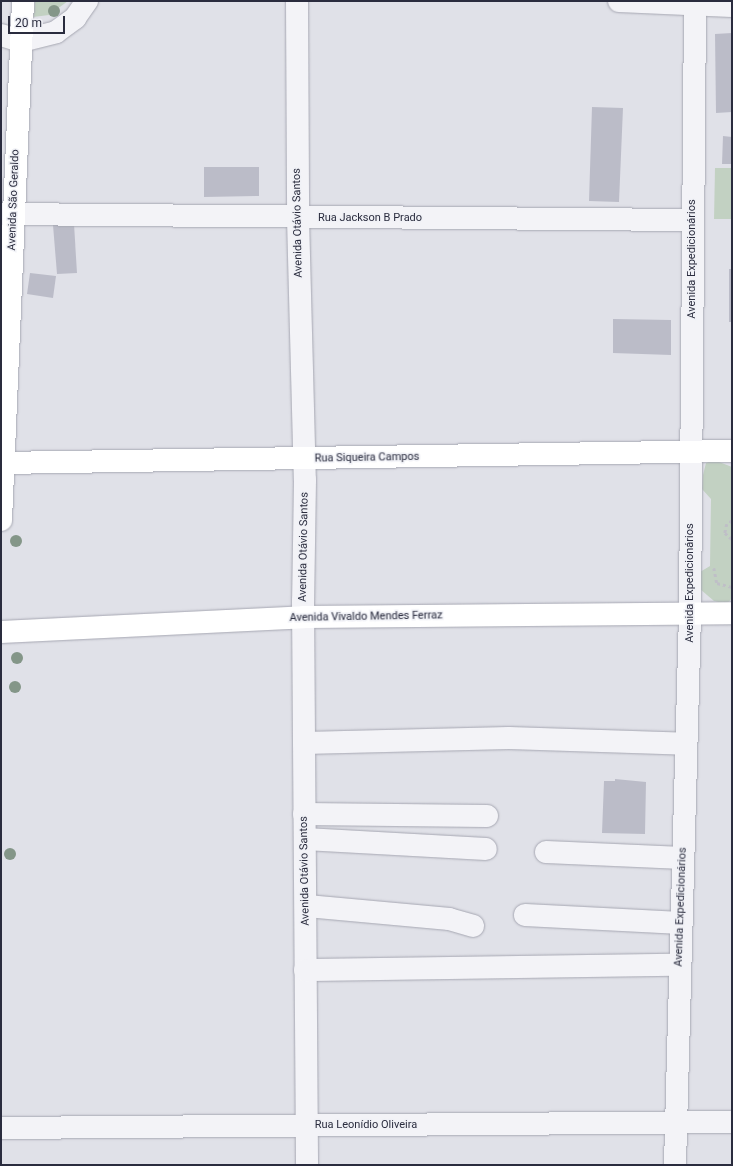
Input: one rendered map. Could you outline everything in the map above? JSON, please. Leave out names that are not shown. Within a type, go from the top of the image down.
[{"type":"main road","name":"Avenida São Geraldo","points":[[1,520],[11,38],[23,1]]},
{"type":"main road","name":"Rua Siqueira Campos","points":[[3,463],[732,451]]},
{"type":"main road","name":"Avenida Vivaldo Mendes Ferraz","points":[[1,632],[304,617],[690,614],[732,612]]},
{"type":"street","points":[[11,38],[56,32],[75,18],[87,1]]},
{"type":"street","name":"Avenida Otávio Santos","points":[[297,1],[298,218],[305,459],[304,814],[307,906],[305,970],[307,1165]]},
{"type":"street","points":[[619,1],[695,3],[732,6]]},
{"type":"street","name":"Avenida Expedicionários","points":[[675,1165],[690,614],[690,452],[695,3]]},
{"type":"street","name":"Rua Jackson B Prado","points":[[7,215],[692,220]]},
{"type":"street","points":[[304,743],[510,738],[686,744]]},
{"type":"street","points":[[304,814],[487,816]]},
{"type":"street","points":[[305,840],[486,849]]},
{"type":"street","points":[[546,852],[683,858]]},
{"type":"street","points":[[307,906],[449,919],[473,926]]},
{"type":"street","points":[[525,915],[681,923]]},
{"type":"street","points":[[305,970],[680,965]]},
{"type":"street","name":"Rua Leonídio Oliveira","points":[[1,1128],[732,1122]]},
{"type":"path","points":[[732,521],[727,524],[725,533],[732,539]]},
{"type":"path","points":[[714,568],[717,583],[732,587]]},
{"type":"green space","points":[[35,1],[68,1],[49,15],[33,17]]},
{"type":"green space","points":[[715,168],[732,168],[732,219],[714,219]]},
{"type":"green space","points":[[714,460],[732,467],[732,598],[727,604],[714,601],[700,589],[700,572],[710,566],[711,499],[702,489],[703,475],[706,463]]},
{"type":"building","points":[[732,33],[732,112],[716,113],[715,34]]},
{"type":"building","points":[[592,107],[623,108],[619,202],[589,201]]},
{"type":"building","points":[[723,136],[732,137],[732,164],[722,164]]},
{"type":"building","points":[[204,167],[259,167],[259,196],[204,197]]},
{"type":"building","points":[[74,224],[77,273],[57,274],[53,225]]},
{"type":"building","points":[[729,269],[732,269],[732,322],[729,322]]},
{"type":"building","points":[[30,273],[56,276],[53,298],[27,294]]},
{"type":"building","points":[[613,319],[671,320],[671,355],[613,353]]},
{"type":"building","points":[[615,779],[646,782],[645,834],[602,833],[604,781],[615,781]]}]
